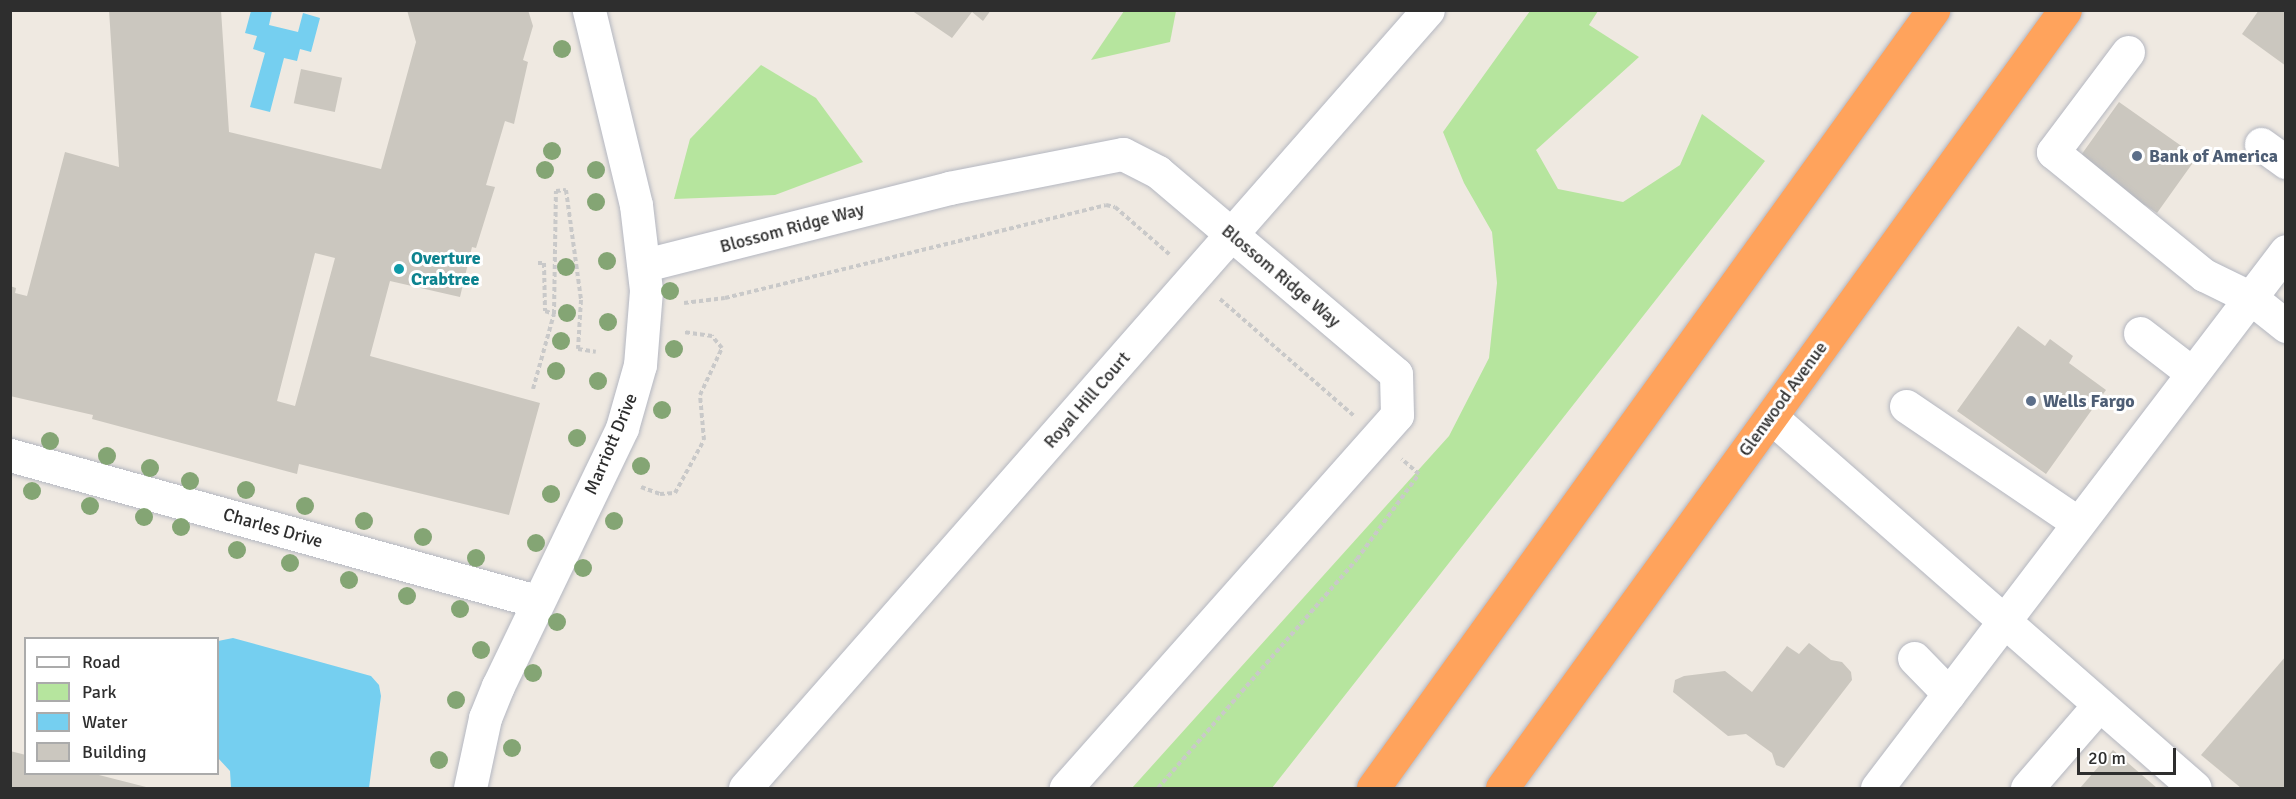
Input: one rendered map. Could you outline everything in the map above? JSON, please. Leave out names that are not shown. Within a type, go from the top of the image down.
[{"type":"highway","points":[[1373,789],[1933,10]]},
{"type":"highway","name":"Glenwood Avenue","points":[[1502,789],[2065,10]]},
{"type":"street","name":"Marriott Drive","points":[[470,789],[485,718],[536,601],[603,470],[634,393],[646,316],[645,265],[634,195],[589,10]]},
{"type":"street","name":"Royal Hill Court","points":[[745,789],[1233,236],[1428,10]]},
{"type":"street","points":[[2128,52],[2053,152],[2204,275],[2251,298],[2286,326]]},
{"type":"street","name":"Blossom Ridge Way","points":[[645,265],[949,188],[1123,154],[1158,172],[1396,374],[1397,415],[1066,789]]},
{"type":"street","points":[[1877,789],[2286,251]]},
{"type":"street","points":[[2140,333],[2192,373]]},
{"type":"street","points":[[1906,406],[2031,494],[2079,523]]},
{"type":"street","points":[[1770,417],[2194,789]]},
{"type":"street","name":"Charles Drive","points":[[10,454],[536,601]]},
{"type":"street","points":[[1914,658],[1949,694]]},
{"type":"street","points":[[2027,789],[2099,705]]},
{"type":"path","points":[[533,389],[554,314],[556,191],[566,190],[581,300],[578,349],[596,352]]},
{"type":"path","points":[[684,303],[725,298],[1106,204],[1115,207],[1174,259]]},
{"type":"path","points":[[538,263],[544,263],[545,311],[554,314]]},
{"type":"path","points":[[1217,296],[1356,418]]},
{"type":"path","points":[[641,488],[660,494],[675,493],[704,440],[700,395],[722,348],[712,336],[683,332]]},
{"type":"path","points":[[1158,789],[1357,559],[1419,474],[1397,455]]},
{"type":"green space","points":[[1124,11],[1176,11],[1170,42],[1091,60]]},
{"type":"green space","points":[[1530,11],[1598,11],[1589,25],[1639,57],[1536,150],[1558,189],[1623,202],[1680,165],[1702,114],[1765,161],[1272,788],[1132,788],[1449,436],[1489,358],[1497,283],[1492,232],[1464,183],[1443,132]]},
{"type":"green space","points":[[761,65],[816,98],[863,162],[775,195],[674,199],[690,139]]},
{"type":"water","points":[[251,11],[272,11],[269,25],[298,32],[303,13],[320,18],[311,52],[300,49],[297,61],[284,58],[270,112],[250,107],[265,53],[253,49],[257,36],[245,33]]},
{"type":"water","points":[[233,638],[371,676],[379,685],[381,696],[369,788],[231,788],[230,771],[219,759],[219,641]]},
{"type":"building","name":"Overture Crabtree","points":[[109,10],[221,10],[229,132],[381,169],[416,42],[407,10],[528,10],[533,26],[523,60],[528,62],[514,124],[505,121],[486,185],[495,187],[476,248],[472,247],[460,297],[390,281],[370,356],[540,403],[509,515],[299,464],[297,474],[92,419],[93,415],[10,396],[10,286],[16,288],[15,293],[27,296],[65,152],[119,167]],"holes":[[[315,253],[335,258],[295,406],[277,401]]]},
{"type":"building","points":[[911,10],[991,10],[983,21],[972,12],[952,38]]},
{"type":"building","points":[[2259,10],[2286,10],[2286,66],[2242,34]]},
{"type":"building","points":[[301,69],[342,78],[335,112],[294,103]]},
{"type":"building","points":[[2119,102],[2197,157],[2157,213],[2145,205],[2130,227],[2079,158]]},
{"type":"building","points":[[2018,326],[2045,346],[2050,339],[2073,356],[2069,363],[2106,390],[2046,474],[1957,411]]},
{"type":"building","points":[[1809,643],[1831,660],[1842,662],[1851,672],[1852,680],[1784,768],[1776,765],[1772,753],[1746,734],[1728,736],[1673,692],[1675,680],[1684,676],[1725,671],[1752,692],[1787,646],[1799,654]]},
{"type":"building","points":[[2286,656],[2286,788],[2241,788],[2201,755]]},
{"type":"building","points":[[2113,750],[2157,788],[2080,788]]},
{"type":"building","points":[[10,751],[24,754],[24,775],[99,775],[150,788],[10,788]]},
{"type":"place","name":"Bank of America","points":[[2137,156]]},
{"type":"place","name":"Overture Crabtree","points":[[399,269]]},
{"type":"place","name":"Wells Fargo","points":[[2031,401]]}]
